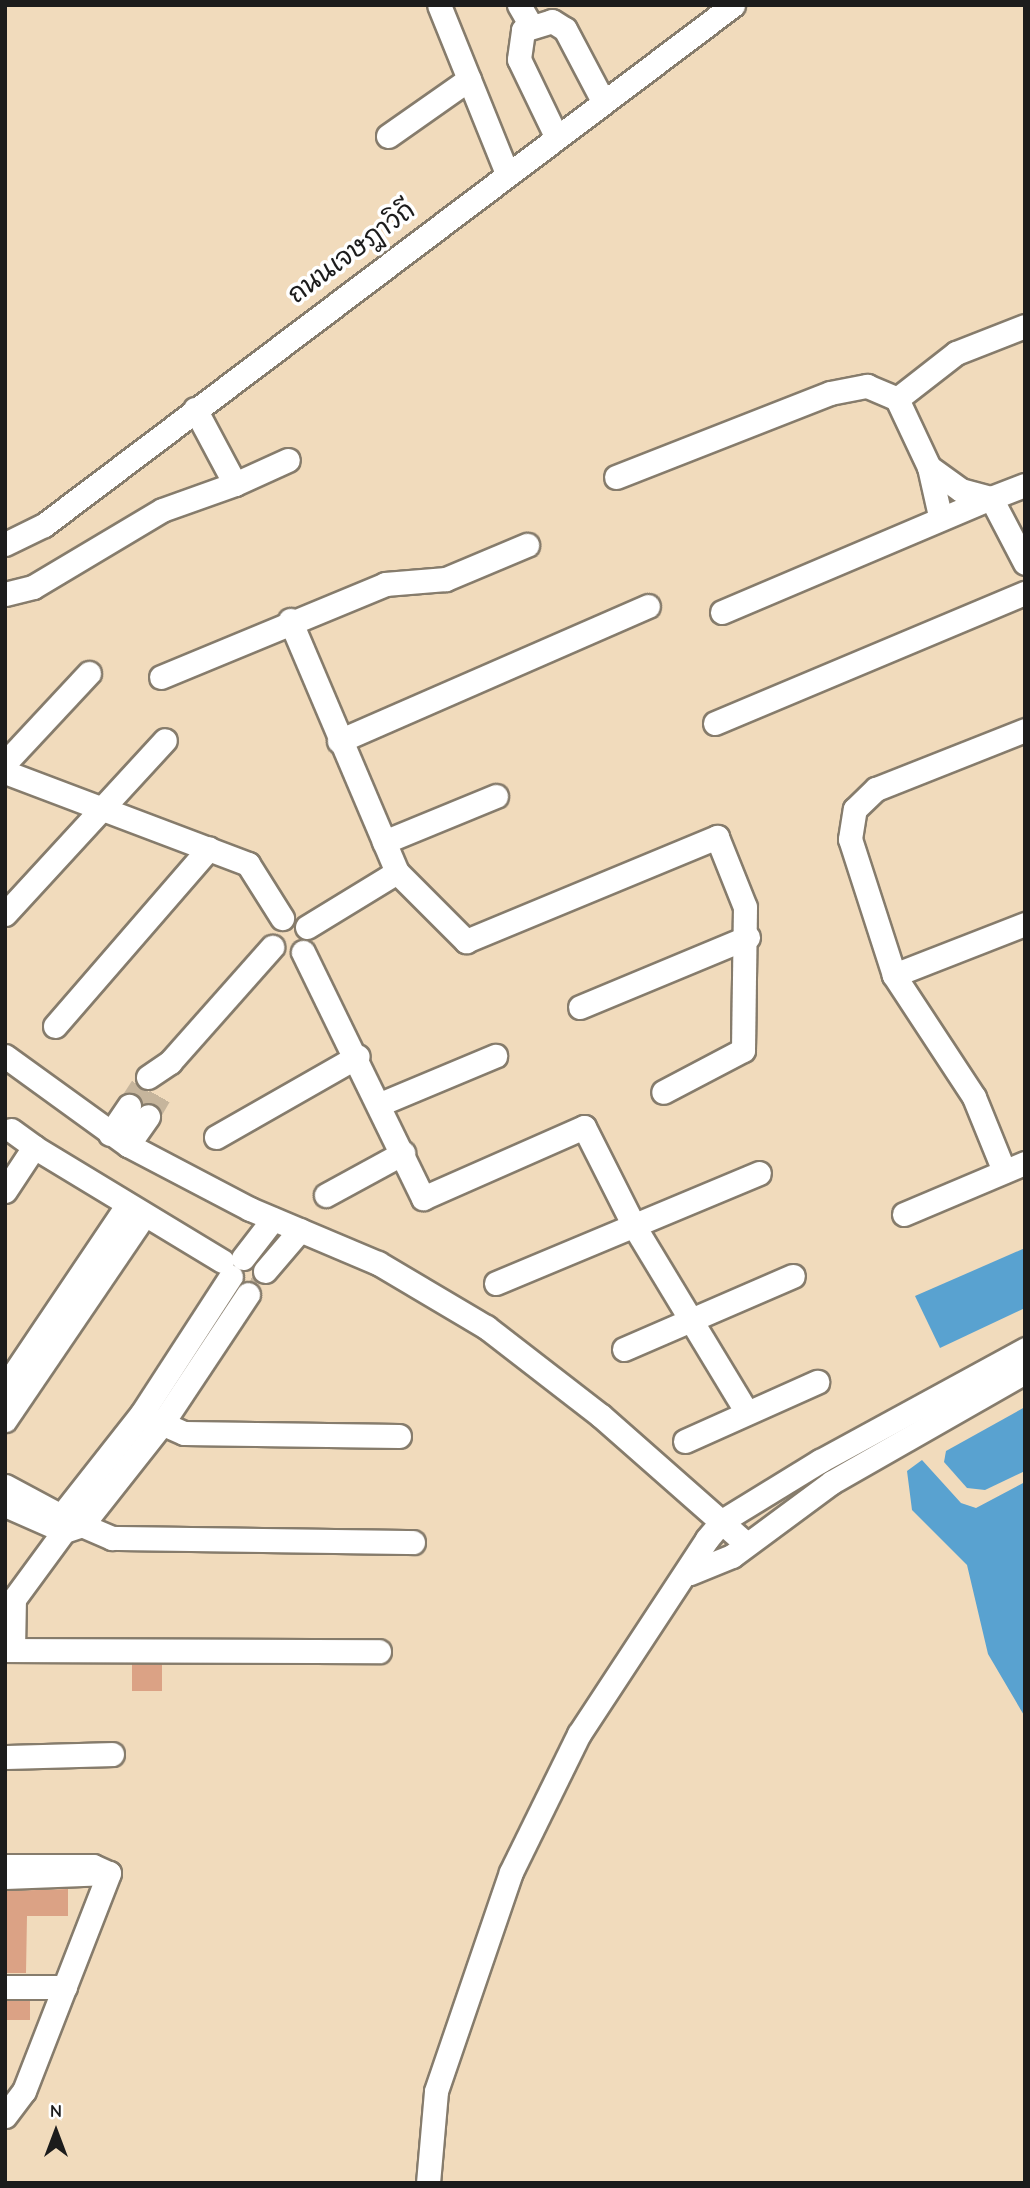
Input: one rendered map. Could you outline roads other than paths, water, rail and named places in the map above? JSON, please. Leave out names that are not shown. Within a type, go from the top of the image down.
[{"type":"street","points":[[439,5],[506,171]]},
{"type":"street","points":[[519,5],[531,26]]},
{"type":"street","name":"ถนนเจษฎาวิถี","points":[[5,544],[44,525],[506,171],[733,5]]},
{"type":"street","points":[[556,136],[519,59],[517,41],[531,26],[552,21],[565,29],[603,101]]},
{"type":"street","points":[[388,136],[469,79]]},
{"type":"street","points":[[897,399],[956,353],[1025,326]]},
{"type":"street","points":[[616,477],[830,393],[867,386],[897,399],[929,467],[940,516]]},
{"type":"street","points":[[195,409],[235,484]]},
{"type":"street","points":[[5,594],[33,587],[162,510],[235,484],[288,460]]},
{"type":"street","points":[[929,467],[961,490],[991,498],[1025,563]]},
{"type":"street","points":[[722,611],[940,516],[1025,485]]},
{"type":"street","points":[[161,677],[290,620],[385,584],[446,579],[527,545]]},
{"type":"street","points":[[715,723],[1025,593]]},
{"type":"street","points":[[340,741],[648,607]]},
{"type":"street","points":[[290,620],[397,872],[466,941],[712,836],[724,844],[748,937],[743,1050],[663,1092]]},
{"type":"street","points":[[5,763],[89,673]]},
{"type":"street","points":[[904,1214],[1014,1167],[974,1097],[894,975],[859,876],[850,839],[855,808],[876,789],[1025,730]]},
{"type":"street","points":[[5,914],[100,807],[165,740]]},
{"type":"street","points":[[5,772],[248,864],[282,918]]},
{"type":"street","points":[[384,842],[496,796]]},
{"type":"street","points":[[55,1026],[209,848]]},
{"type":"street","points":[[397,872],[314,922],[303,952],[358,1056],[423,1198],[584,1127],[634,1226],[694,1320],[746,1411]]},
{"type":"street","points":[[156,1083],[170,1062],[272,947],[272,927],[282,918],[314,922]]},
{"type":"street","points":[[894,975],[1025,924]]},
{"type":"street","points":[[580,1007],[748,937]]},
{"type":"street","points":[[272,947],[283,956],[303,952]]},
{"type":"street","points":[[5,1056],[119,1139],[273,1219],[378,1263],[486,1327],[744,1542]]},
{"type":"street","points":[[216,1137],[358,1056]]},
{"type":"street","points":[[380,1104],[495,1056]]},
{"type":"street","points":[[119,1139],[138,1111]]},
{"type":"street","points":[[11,1130],[135,1212],[232,1265]]},
{"type":"street","points":[[5,1191],[34,1147]]},
{"type":"street","points":[[326,1195],[403,1153]]},
{"type":"street","points":[[496,1283],[759,1173]]},
{"type":"street","points":[[5,1387],[135,1212]]},
{"type":"street","points":[[5,1420],[135,1212]]},
{"type":"street","points":[[151,1419],[232,1265],[273,1219]]},
{"type":"street","points":[[265,1271],[300,1230]]},
{"type":"street","points":[[624,1349],[793,1276]]},
{"type":"street","points":[[248,1294],[14,1599],[9,1649],[379,1651]]},
{"type":"street","points":[[428,2183],[436,2091],[511,1872],[579,1734],[690,1573],[722,1521],[874,1429],[1025,1349]]},
{"type":"street","points":[[690,1573],[732,1556],[744,1542],[883,1451],[1025,1372]]},
{"type":"street","points":[[685,1441],[746,1411],[817,1382]]},
{"type":"street","points":[[151,1419],[184,1433],[398,1436]]},
{"type":"street","points":[[874,1429],[872,1442],[883,1451]]},
{"type":"street","points":[[5,1486],[69,1524]]},
{"type":"street","points":[[5,1505],[112,1538],[413,1542]]},
{"type":"street","points":[[5,1756],[112,1754]]},
{"type":"street","points":[[5,1866],[93,1866],[108,1873]]},
{"type":"street","points":[[5,1877],[108,1873]]},
{"type":"street","points":[[5,2116],[65,1987],[108,1873]]},
{"type":"street","points":[[5,1987],[65,1987]]},
{"type":"water","points":[[1025,1248],[1025,1308],[940,1348],[915,1296]]},
{"type":"water","points":[[1025,1407],[1025,1471],[985,1490],[967,1488],[944,1462],[946,1451]]},
{"type":"water","points":[[922,1460],[961,1503],[976,1508],[1025,1482],[1025,1717],[988,1654],[967,1565],[912,1510],[907,1471]]},
{"type":"tunnel","points":[[129,1106],[148,1077]]},
{"type":"tunnel","points":[[148,1116],[164,1088]]},
{"type":"tunnel","points":[[222,1261],[257,1282]]}]
